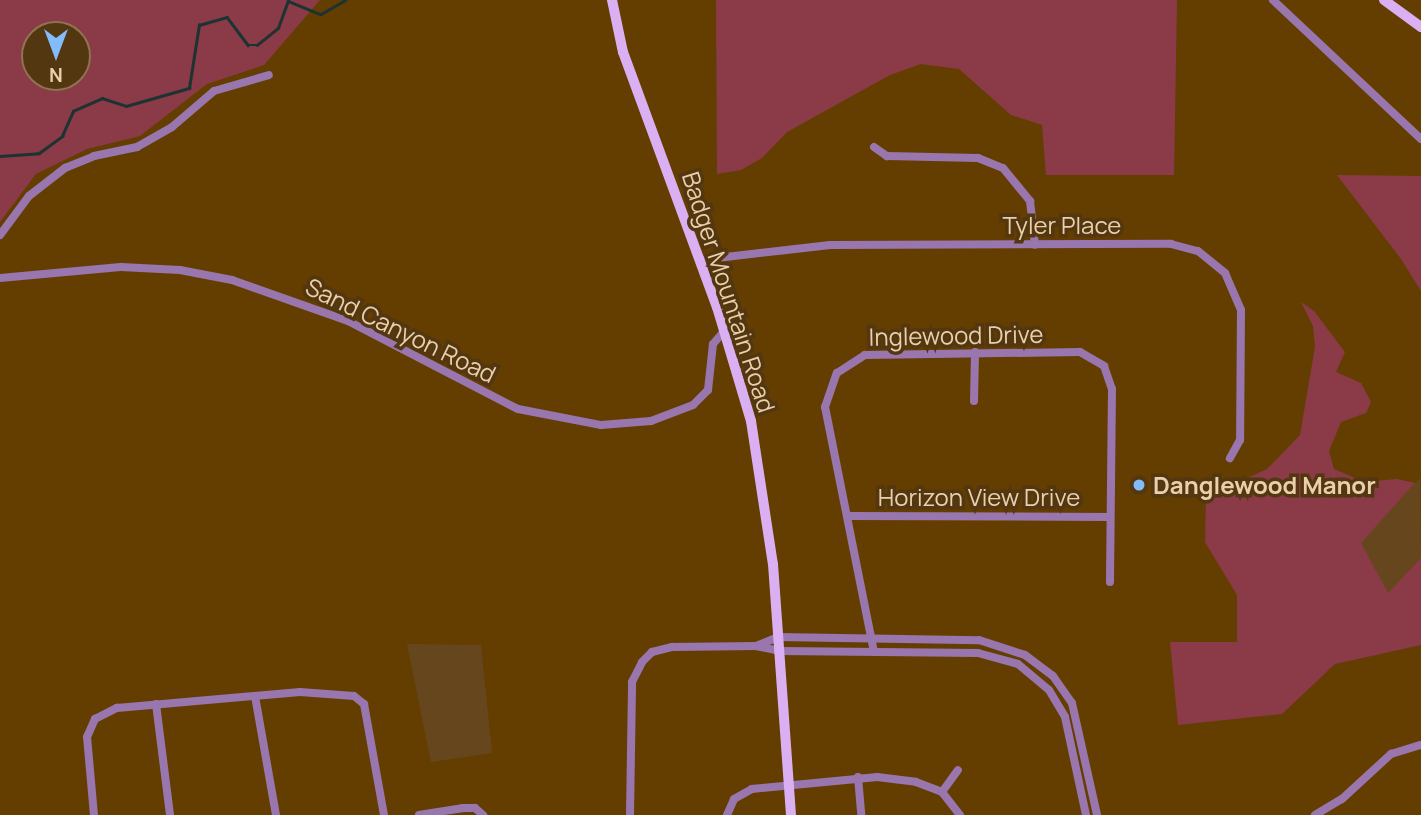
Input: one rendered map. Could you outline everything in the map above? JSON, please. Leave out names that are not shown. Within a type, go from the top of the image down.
[{"type":"main road","name":"Badger Mountain Road","points":[[612,0],[623,52],[725,330],[749,410],[763,484],[791,815]]},
{"type":"main road","points":[[1384,0],[1421,27]]},
{"type":"street","points":[[1273,0],[1421,139]]},
{"type":"street","points":[[0,235],[29,196],[65,168],[94,156],[136,147],[172,127],[215,91],[269,75]]},
{"type":"street","points":[[874,147],[887,156],[978,158],[1003,168],[1030,201],[1035,245]]},
{"type":"street","name":"Tyler Place","points":[[700,260],[817,245],[1171,244],[1198,251],[1219,264],[1232,282],[1241,310],[1240,440],[1230,458]]},
{"type":"street","name":"Sand Canyon Road","points":[[0,278],[121,267],[180,270],[232,280],[281,293],[348,321],[518,409],[591,424],[651,421],[693,405],[708,390],[713,344],[725,330]]},
{"type":"street","points":[[974,401],[975,352]]},
{"type":"street","name":"Inglewood Drive","points":[[874,652],[825,407],[837,373],[856,357],[873,353],[1080,352],[1104,366],[1112,389],[1110,582]]},
{"type":"street","name":"Horizon View Drive","points":[[848,516],[1110,517]]},
{"type":"street","points":[[756,646],[778,637],[979,640],[1012,649],[1041,665],[1063,690],[1077,717],[1097,815]]},
{"type":"street","points":[[630,815],[632,681],[642,662],[652,652],[672,647],[756,646],[779,651],[978,653],[1004,658],[1029,670],[1049,690],[1065,717],[1086,815]]},
{"type":"street","points":[[94,815],[87,737],[92,720],[117,708],[300,692],[360,699],[366,708],[384,815]]},
{"type":"street","points":[[255,695],[276,815]]},
{"type":"street","points":[[156,705],[170,815]]},
{"type":"street","points":[[1315,815],[1342,799],[1391,754],[1421,745]]},
{"type":"street","points":[[943,792],[958,770]]},
{"type":"street","points":[[858,777],[861,815]]},
{"type":"street","points":[[727,815],[734,799],[744,792],[858,777],[895,777],[943,792],[960,815]]},
{"type":"street","points":[[419,815],[475,808],[483,815]]},
{"type":"shaded area","points":[[0,0],[320,0],[264,65],[207,84],[140,136],[87,149],[36,174],[0,222]]},
{"type":"shaded area","points":[[716,0],[1177,0],[1174,175],[1046,175],[1042,125],[1011,115],[959,69],[921,64],[890,75],[787,132],[762,158],[741,170],[717,174]]},
{"type":"shaded area","points":[[1337,175],[1421,176],[1421,291],[1401,259]]},
{"type":"shaded area","points":[[1301,302],[1314,311],[1345,352],[1336,372],[1361,383],[1371,402],[1366,413],[1341,422],[1329,451],[1334,469],[1364,482],[1397,479],[1415,483],[1361,543],[1388,593],[1421,558],[1421,645],[1335,664],[1282,714],[1178,725],[1170,642],[1237,642],[1237,595],[1205,542],[1206,497],[1267,469],[1300,435],[1315,347],[1313,326]]},
{"type":"shaded area","points":[[1420,478],[1421,558],[1388,594],[1360,543]]},
{"type":"shaded area","points":[[407,644],[481,645],[492,753],[431,762]]},
{"type":"waterway","points":[[0,156],[39,153],[62,136],[73,111],[102,98],[126,106],[189,88],[199,25],[227,17],[248,45],[257,45],[278,28],[288,1],[321,14],[345,0]]},
{"type":"place","name":"Danglewood Manor","points":[[1139,485]]}]
